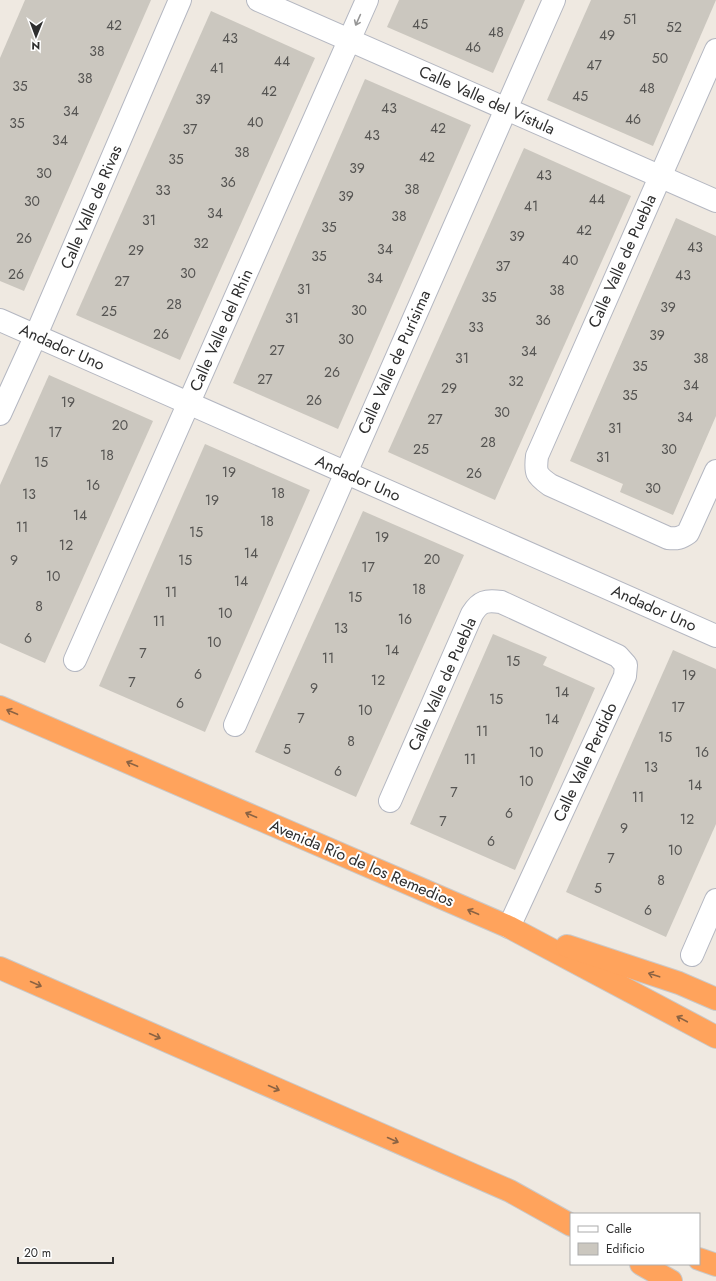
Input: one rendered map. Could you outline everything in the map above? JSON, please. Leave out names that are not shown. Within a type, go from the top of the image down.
[{"type":"highway","name":"Avenida Río de los Remedios","points":[[0,707],[509,927],[716,1037]]},
{"type":"highway","points":[[509,927],[679,983],[716,999]]},
{"type":"highway","points":[[0,968],[510,1191],[571,1213]]},
{"type":"highway","points":[[510,1191],[570,1224]]},
{"type":"highway","points":[[700,1259],[716,1266]]},
{"type":"highway","points":[[643,1265],[671,1281]]},
{"type":"street","name":"Calle Valle de Rivas","points":[[0,414],[36,336],[180,0]]},
{"type":"street","name":"Calle Valle del Vístula","points":[[258,0],[716,201]]},
{"type":"street","name":"Calle Valle del Rhin","points":[[75,660],[367,0]]},
{"type":"street","name":"Calle Valle de Purísima","points":[[235,725],[554,0]]},
{"type":"street","name":"Calle Valle de Puebla","points":[[716,50],[536,456],[537,474],[550,485],[668,538],[676,539],[683,537],[688,533],[716,471]]},
{"type":"street","name":"Andador Uno","points":[[0,320],[716,636]]},
{"type":"street","name":"Calle Valle de Puebla","points":[[390,801],[472,614],[477,607],[483,602],[501,602],[560,629]]},
{"type":"street","name":"Calle Valle Perdido","points":[[509,927],[625,676],[626,665],[618,656],[560,629]]},
{"type":"street","points":[[692,955],[716,900]]},
{"type":"building","points":[[25,0],[151,0],[24,291],[0,281],[0,58]]},
{"type":"building","points":[[399,0],[525,0],[493,73],[387,27]]},
{"type":"building","points":[[591,0],[716,0],[653,146],[547,100]]},
{"type":"building","points":[[211,11],[315,58],[180,360],[76,315]]},
{"type":"building","points":[[365,79],[471,125],[338,429],[233,383]]},
{"type":"building","points":[[524,148],[631,196],[495,500],[388,452]]},
{"type":"building","points":[[676,218],[716,236],[716,416],[673,515],[620,492],[623,484],[570,461]]},
{"type":"building","points":[[49,375],[153,421],[45,663],[0,643],[0,485]]},
{"type":"building","points":[[205,444],[310,490],[205,732],[99,686]]},
{"type":"building","points":[[363,511],[464,555],[356,797],[255,752]]},
{"type":"building","points":[[493,634],[547,657],[543,665],[595,688],[515,870],[410,824]]},
{"type":"building","points":[[673,650],[716,669],[716,824],[666,937],[566,892]]}]
